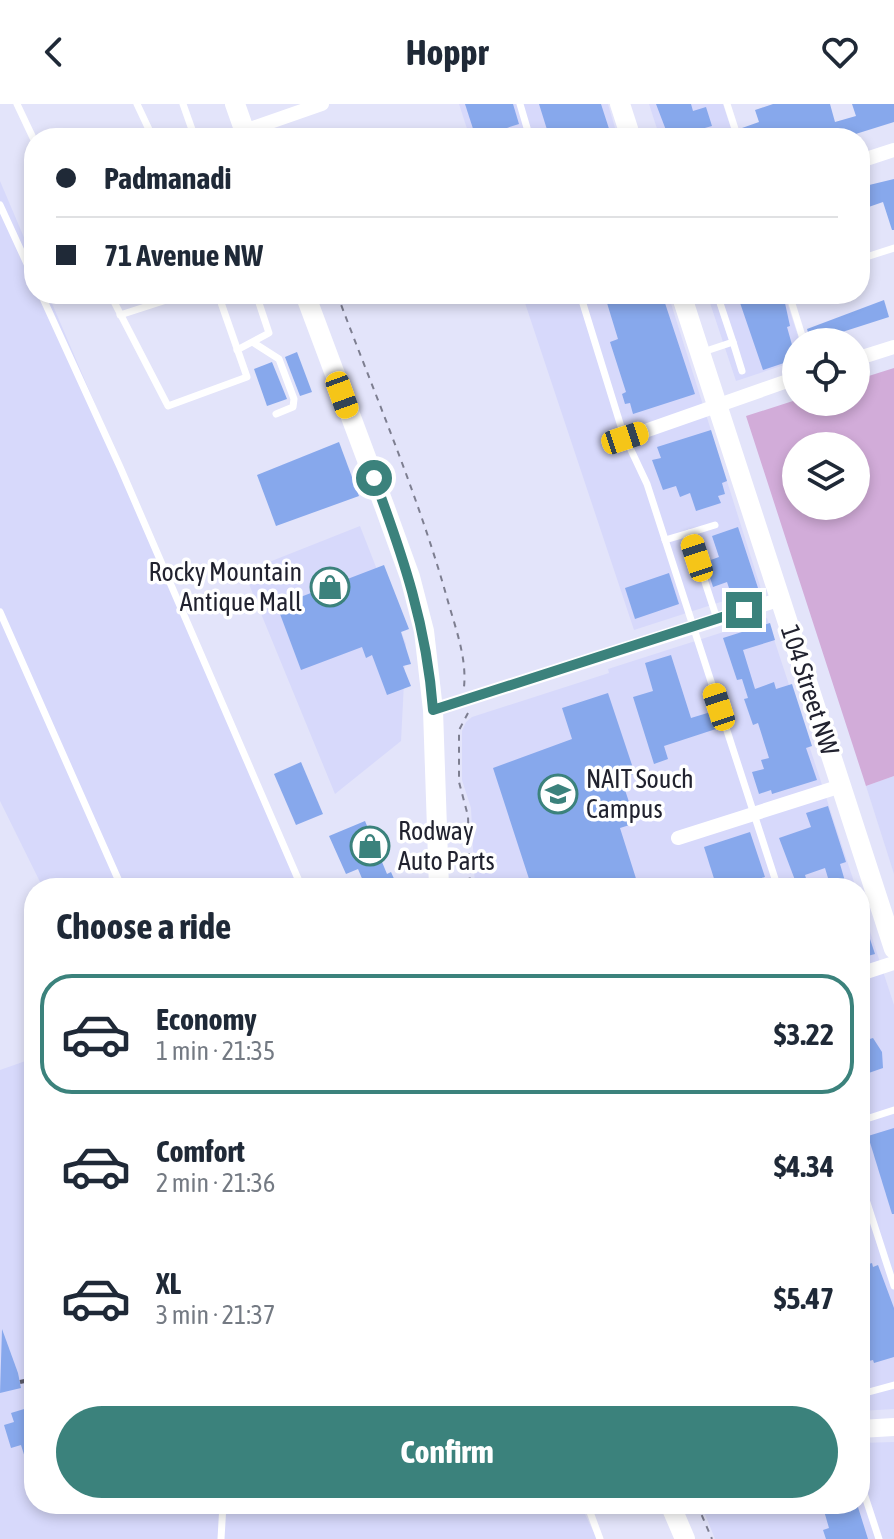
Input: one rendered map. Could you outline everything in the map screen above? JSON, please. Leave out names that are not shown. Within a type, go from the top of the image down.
[{"type":"main road","points":[[235,104],[243,128]]},
{"type":"main road","points":[[620,104],[628,128]]},
{"type":"main road","points":[[309,304],[410,577],[424,631],[433,710],[439,878]]},
{"type":"main road","name":"104 Street NW","points":[[688,304],[701,353],[894,949]]},
{"type":"main road","points":[[674,1514],[685,1539]]},
{"type":"street","points":[[260,128],[322,104]]},
{"type":"street","points":[[870,158],[894,150]]},
{"type":"street","points":[[870,355],[894,347]]},
{"type":"street","points":[[625,438],[782,382]]},
{"type":"street","points":[[433,710],[781,599]]},
{"type":"street","points":[[678,838],[841,786]]},
{"type":"street","points":[[870,971],[894,963]]},
{"type":"street","points":[[870,1428],[894,1427]]},
{"type":"lane","points":[[17,104],[28,128]]},
{"type":"lane","points":[[137,104],[146,128]]},
{"type":"lane","points":[[183,104],[191,128]]},
{"type":"lane","points":[[520,104],[527,128]]},
{"type":"lane","points":[[727,104],[735,128]]},
{"type":"lane","points":[[0,205],[24,257]]},
{"type":"lane","points":[[870,256],[894,248]]},
{"type":"lane","points":[[46,304],[120,467],[298,878]]},
{"type":"lane","points":[[115,304],[168,406],[247,377],[221,304]]},
{"type":"lane","points":[[120,315],[154,304]]},
{"type":"lane","points":[[237,350],[267,336],[270,330],[260,304]]},
{"type":"lane","points":[[583,304],[625,438],[647,484],[775,878]]},
{"type":"lane","points":[[720,304],[742,371]]},
{"type":"lane","points":[[792,304],[800,328]]},
{"type":"lane","points":[[701,353],[733,342]]},
{"type":"lane","points":[[254,343],[279,359],[294,399],[293,407],[276,414]]},
{"type":"lane","points":[[665,540],[715,525]]},
{"type":"lane","points":[[689,533],[717,619]]},
{"type":"lane","points":[[0,612],[118,878]]},
{"type":"lane","points":[[870,1118],[894,1110]]},
{"type":"lane","points":[[870,1212],[894,1286]]},
{"type":"lane","points":[[870,1392],[894,1385]]},
{"type":"lane","points":[[870,1512],[879,1539]]},
{"type":"lane","points":[[221,1539],[222,1514]]},
{"type":"lane","points":[[591,1514],[600,1539]]},
{"type":"path","points":[[341,304],[431,542],[463,658],[464,686]]},
{"type":"path","points":[[468,715],[459,730],[459,782],[468,816],[470,878]]},
{"type":"path","points":[[701,1514],[712,1539]]},
{"type":"shaded area","points":[[459,104],[608,104],[615,128],[467,128]]},
{"type":"shaded area","points":[[649,104],[723,104],[731,128],[657,128]]},
{"type":"shaded area","points":[[0,181],[24,237],[24,304],[52,304],[298,878],[38,878],[0,801]]},
{"type":"shaded area","points":[[525,304],[671,304],[761,589],[634,630]]},
{"type":"shaded area","points":[[710,304],[787,304],[795,328],[782,328],[782,366],[736,381]]},
{"type":"shaded area","points":[[894,368],[894,776],[866,786],[746,416],[782,404],[782,416],[870,416],[870,376]]},
{"type":"shaded area","points":[[360,526],[406,644],[401,741],[335,794],[244,572]]},
{"type":"shaded area","points":[[767,618],[853,878],[474,878],[471,808],[462,780],[462,731],[466,722],[472,717],[609,673],[608,669]]},
{"type":"shaded area","points":[[894,776],[894,874],[866,786]]},
{"type":"shaded area","points":[[870,932],[894,1005],[894,1409],[870,1410]]},
{"type":"shaded area","points":[[24,1062],[24,1514],[585,1514],[597,1539],[0,1539],[0,1070]]},
{"type":"shaded area","points":[[894,1442],[894,1539],[715,1539],[705,1514],[870,1514],[870,1443]]},
{"type":"building","points":[[465,104],[513,104],[519,124],[507,128],[473,128]]},
{"type":"building","points":[[539,104],[601,104],[609,128],[546,128]]},
{"type":"building","points":[[656,104],[691,104],[693,111],[706,107],[712,126],[705,128],[665,128]]},
{"type":"building","points":[[773,104],[830,104],[835,122],[856,116],[852,104],[894,104],[894,122],[870,130],[742,128],[759,122],[755,110]]},
{"type":"building","points":[[894,179],[894,230],[883,202],[870,207],[870,185]]},
{"type":"building","points":[[884,300],[889,317],[855,328],[810,328]]},
{"type":"building","points":[[607,304],[665,304],[695,394],[633,414],[630,403],[625,404],[622,394],[626,392],[610,342],[618,339]]},
{"type":"building","points":[[740,304],[785,304],[790,326],[782,328],[782,364],[763,370]]},
{"type":"building","points":[[297,352],[312,392],[300,396],[285,357]]},
{"type":"building","points":[[272,362],[287,399],[267,406],[254,369]]},
{"type":"building","points":[[711,430],[727,481],[722,483],[725,494],[718,496],[721,503],[696,511],[690,493],[680,497],[676,486],[663,490],[652,460],[661,458],[657,447]]},
{"type":"building","points":[[339,442],[359,496],[276,526],[257,475]]},
{"type":"building","points":[[738,527],[758,588],[732,597],[727,582],[713,587],[705,562],[719,557],[712,536]]},
{"type":"building","points":[[384,565],[409,629],[401,632],[411,664],[403,666],[411,686],[387,695],[372,655],[366,658],[362,647],[301,670],[277,606]]},
{"type":"building","points":[[669,573],[679,604],[635,619],[625,588]]},
{"type":"building","points":[[770,623],[775,640],[743,650],[755,689],[774,682],[776,689],[792,684],[812,746],[806,748],[817,780],[772,794],[771,790],[759,794],[752,772],[764,769],[761,760],[769,758],[758,723],[753,725],[744,699],[748,698],[742,679],[737,680],[723,638]]},
{"type":"building","points":[[671,655],[691,718],[714,711],[719,728],[664,746],[668,759],[654,764],[633,697],[653,691],[645,663]]},
{"type":"building","points":[[608,693],[635,774],[621,778],[636,823],[620,828],[636,878],[529,878],[493,768],[572,739],[562,708]]},
{"type":"building","points":[[301,762],[323,814],[296,825],[274,774]]},
{"type":"building","points":[[828,806],[846,862],[840,864],[844,878],[828,878],[825,868],[805,875],[806,878],[794,878],[779,838],[811,827],[806,813]]},
{"type":"building","points":[[365,821],[387,874],[391,872],[394,878],[362,878],[358,869],[346,874],[329,836]]},
{"type":"building","points":[[750,832],[765,877],[714,878],[704,847]]},
{"type":"building","points":[[870,939],[875,954],[870,955]]},
{"type":"building","points":[[873,1038],[882,1052],[883,1068],[870,1073],[870,1039]]},
{"type":"building","points":[[894,1128],[894,1214],[870,1142],[870,1135]]},
{"type":"building","points":[[870,1264],[873,1267],[878,1265],[894,1308],[894,1357],[874,1363],[870,1361]]},
{"type":"building","points":[[2,1329],[21,1388],[0,1393]]},
{"type":"building","points":[[24,1409],[24,1455],[21,1445],[11,1448],[4,1425],[14,1422],[11,1413]]},
{"type":"building","points":[[825,1514],[860,1514],[868,1539],[826,1539],[823,1530],[829,1528]]},
{"type":"railway","points":[[20,1382],[24,1381]]},
{"type":"place","name":"Rocky Mountain Antique Mall","points":[[330,587]]},
{"type":"place","name":"NAIT Souch Campus","points":[[558,794]]},
{"type":"place","name":"Rodway Auto Parts","points":[[370,846]]},
{"type":"route","points":[[374,478],[410,577],[424,631],[433,710],[744,610]]}]
